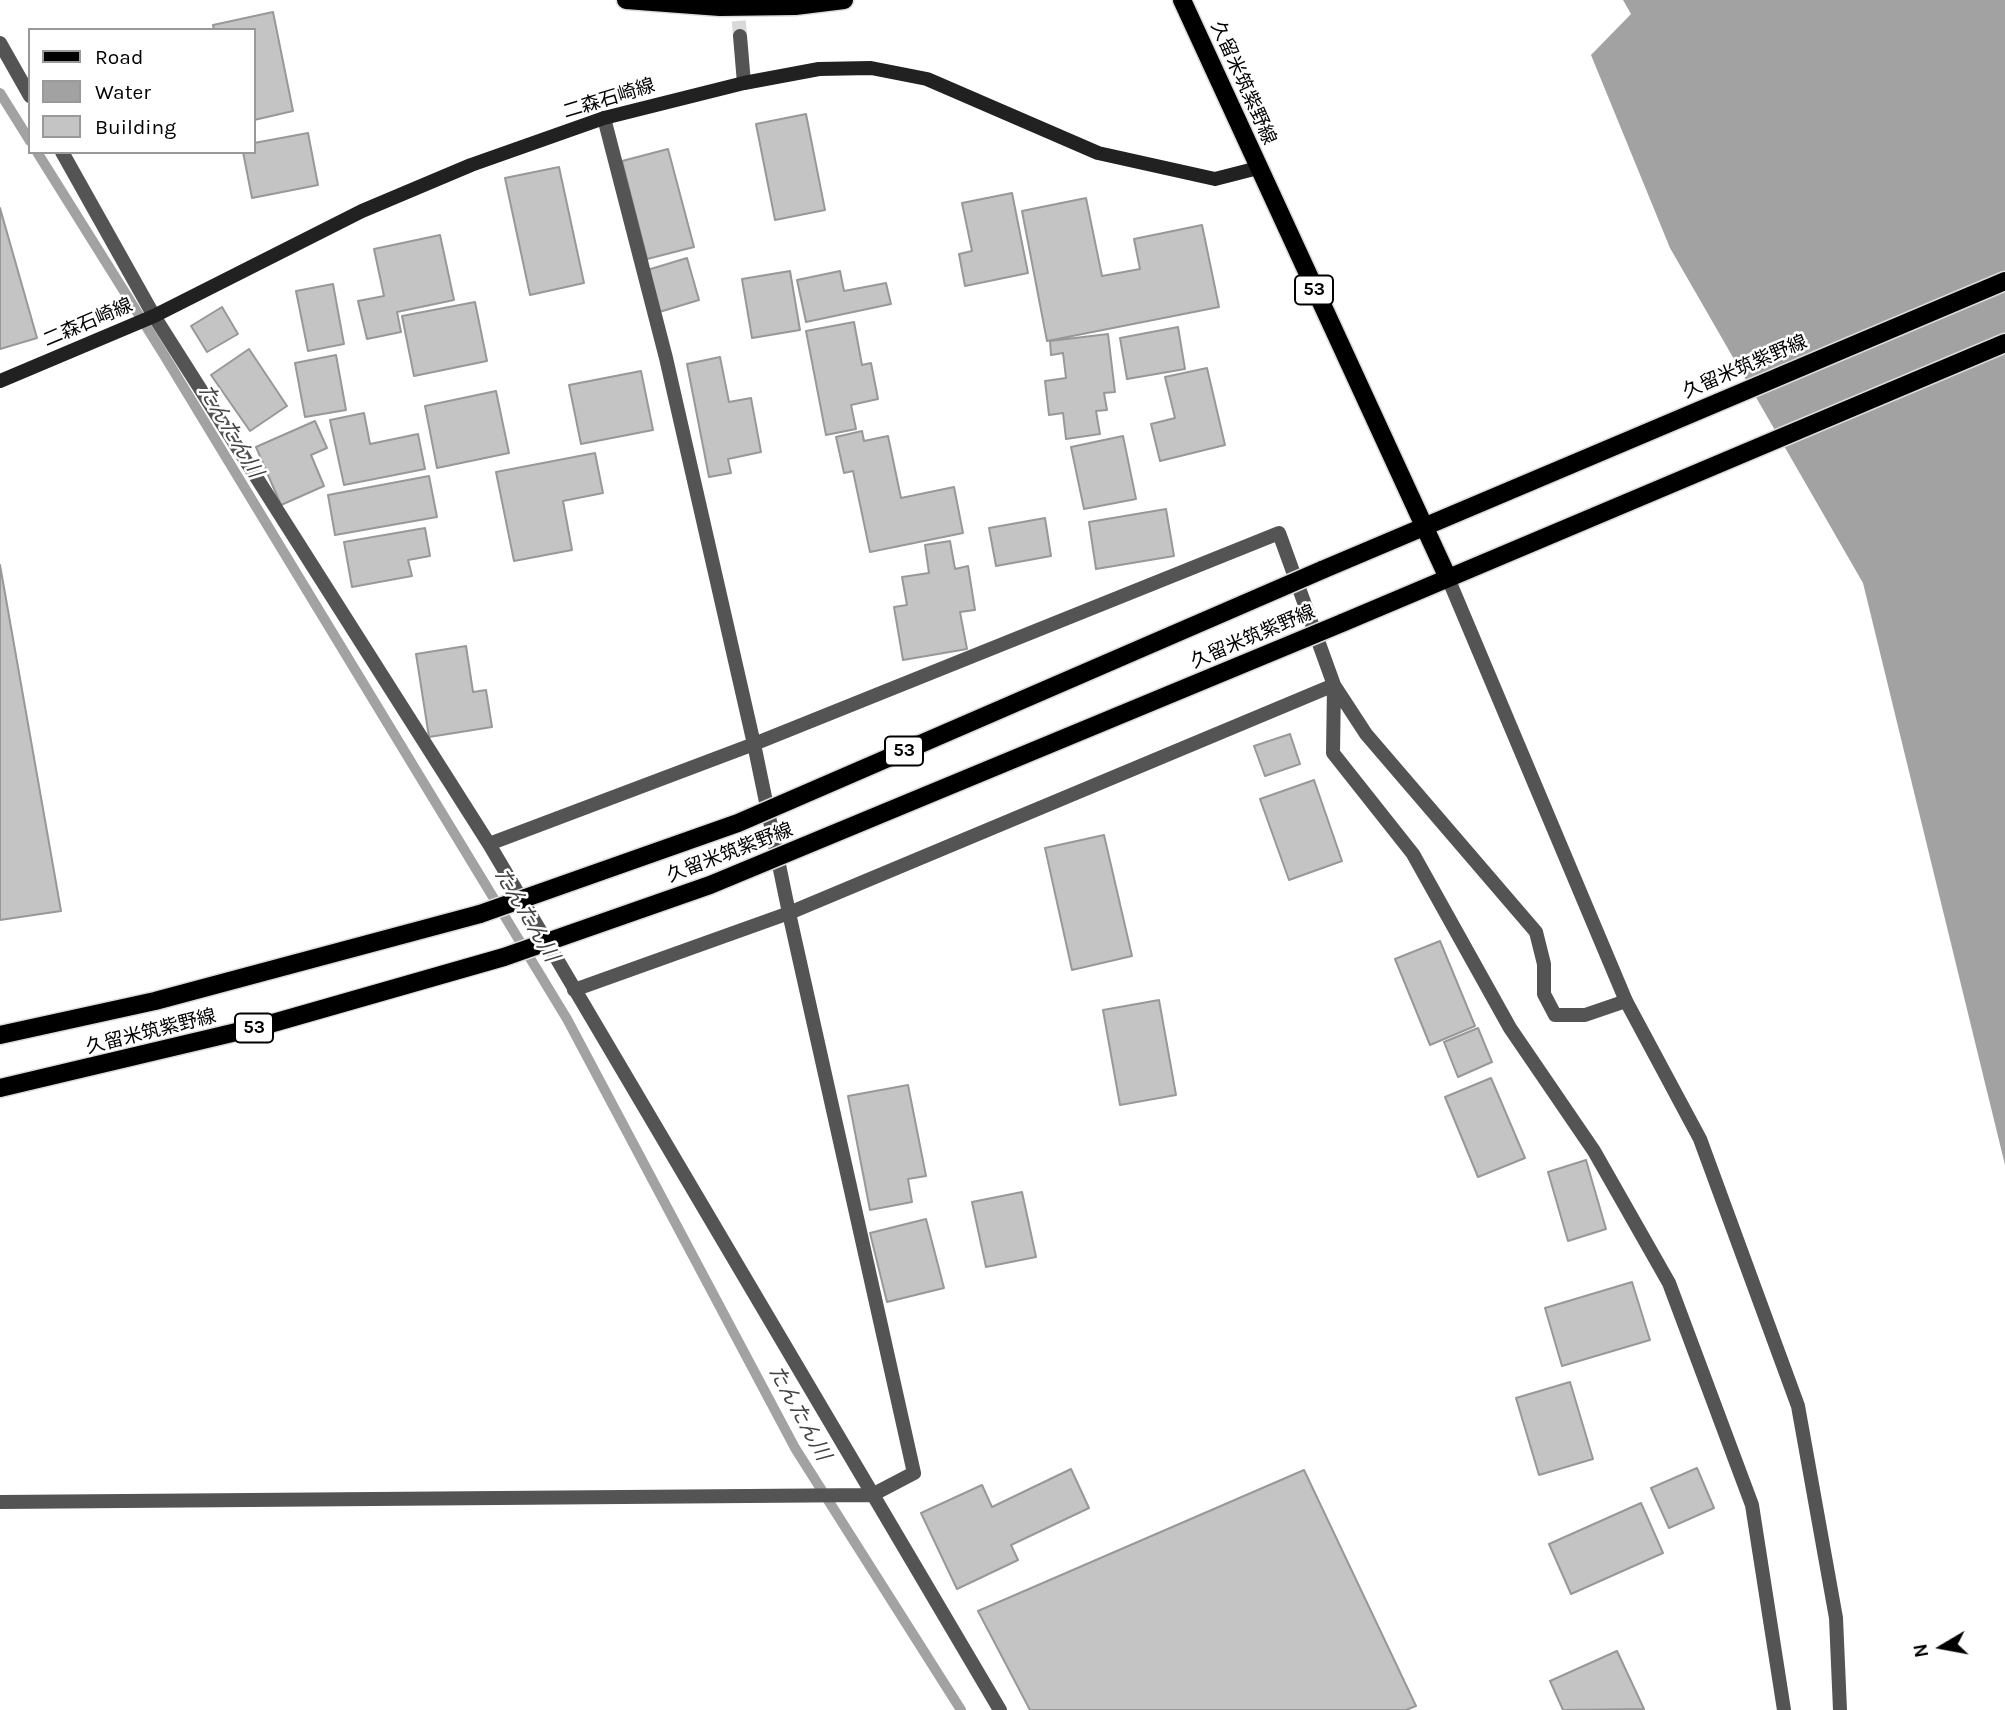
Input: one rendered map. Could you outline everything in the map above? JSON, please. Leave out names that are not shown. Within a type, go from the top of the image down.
[{"type":"main road","points":[[626,0],[733,6],[795,6],[844,0]]},
{"type":"main road","name":"久留米筑紫野線","points":[[1182,0],[1448,578]]},
{"type":"main road","name":"二森石崎線","points":[[0,381],[154,316],[362,211],[471,165],[604,118],[744,83],[819,69],[871,68],[927,79],[1098,153],[1215,179],[1258,168]]},
{"type":"main road","name":"久留米筑紫野線","points":[[0,1035],[168,998],[480,915],[738,823],[1559,468],[2005,281]]},
{"type":"main road","name":"久留米筑紫野線","points":[[0,1088],[266,1025],[504,957],[710,885],[2005,344]]},
{"type":"street","points":[[740,36],[744,83]]},
{"type":"street","points":[[0,43],[28,92]]},
{"type":"street","points":[[0,1502],[872,1495],[914,1473],[666,358],[604,118]]},
{"type":"street","points":[[63,154],[154,316],[489,844],[1000,1710]]},
{"type":"street","points":[[489,844],[754,744],[1279,533],[1334,685],[1366,734],[1535,932],[1544,964],[1544,994],[1555,1015],[1585,1015],[1626,1001]]},
{"type":"street","points":[[1448,578],[1626,1001],[1700,1139],[1798,1406],[1836,1618],[1840,1710]]},
{"type":"street","points":[[574,990],[789,913],[1334,685]]},
{"type":"street","points":[[1334,685],[1333,752],[1413,854],[1510,1028],[1594,1151],[1669,1283],[1752,1505],[1784,1710]]},
{"type":"water","points":[[1623,0],[2005,0],[2005,1165],[1863,583],[1670,248],[1591,55],[1631,14]]},
{"type":"building","points":[[273,12],[293,111],[256,120],[256,28],[214,28],[213,25]]},
{"type":"building","points":[[806,114],[825,210],[775,220],[756,124]]},
{"type":"building","points":[[308,133],[318,185],[252,198],[243,154],[256,154],[256,143]]},
{"type":"building","points":[[668,149],[694,247],[647,259],[622,161]]},
{"type":"building","points":[[559,167],[584,283],[530,295],[505,178]]},
{"type":"building","points":[[1012,193],[1028,273],[965,286],[959,254],[972,251],[962,203]]},
{"type":"building","points":[[1086,198],[1102,276],[1140,269],[1134,239],[1202,225],[1219,307],[1047,341],[1022,211]]},
{"type":"building","points":[[0,208],[37,338],[0,349]]},
{"type":"building","points":[[440,235],[454,300],[397,312],[401,332],[367,339],[358,301],[384,296],[374,249]]},
{"type":"building","points":[[687,258],[699,300],[656,313],[644,271]]},
{"type":"building","points":[[790,271],[800,330],[752,338],[742,279]]},
{"type":"building","points":[[840,271],[844,291],[886,283],[891,304],[806,322],[797,280]]},
{"type":"building","points":[[333,284],[344,344],[308,351],[296,291]]},
{"type":"building","points":[[475,302],[487,361],[414,376],[402,316]]},
{"type":"building","points":[[222,307],[238,334],[207,352],[191,326]]},
{"type":"building","points":[[854,322],[862,365],[871,363],[878,399],[851,405],[856,429],[826,435],[806,331]]},
{"type":"building","points":[[1178,327],[1185,369],[1127,379],[1120,338]]},
{"type":"building","points":[[1108,334],[1115,392],[1104,393],[1107,410],[1096,411],[1100,434],[1066,439],[1063,413],[1049,415],[1045,381],[1066,378],[1063,353],[1051,355],[1050,341]]},
{"type":"building","points":[[249,349],[287,406],[250,431],[211,375]]},
{"type":"building","points":[[336,355],[346,410],[305,417],[295,363]]},
{"type":"building","points":[[720,357],[729,402],[751,398],[761,452],[728,459],[731,473],[709,477],[687,364]]},
{"type":"building","points":[[1207,368],[1225,445],[1160,461],[1151,424],[1175,418],[1165,377]]},
{"type":"building","points":[[641,371],[653,430],[581,444],[569,385]]},
{"type":"building","points":[[496,391],[509,453],[437,468],[425,406]]},
{"type":"building","points":[[364,413],[370,444],[418,434],[425,469],[344,485],[330,420]]},
{"type":"building","points":[[315,421],[327,448],[311,455],[324,486],[281,505],[256,447]]},
{"type":"building","points":[[862,431],[864,441],[888,436],[901,498],[954,487],[963,533],[870,552],[853,471],[844,473],[836,437]]},
{"type":"building","points":[[1123,436],[1136,499],[1084,509],[1071,447]]},
{"type":"building","points":[[595,453],[603,493],[563,501],[572,550],[514,561],[496,472]]},
{"type":"building","points":[[429,476],[437,517],[335,535],[328,495]]},
{"type":"building","points":[[1166,509],[1174,556],[1096,569],[1089,522]]},
{"type":"building","points":[[1045,518],[1051,556],[996,566],[989,528]]},
{"type":"building","points":[[425,528],[430,556],[408,560],[412,576],[352,587],[344,542]]},
{"type":"building","points":[[950,541],[955,569],[968,566],[975,610],[960,612],[967,649],[903,660],[894,607],[907,605],[902,577],[929,573],[925,545]]},
{"type":"building","points":[[0,565],[61,911],[0,920]]},
{"type":"building","points":[[466,646],[473,692],[486,690],[492,727],[429,737],[416,654]]},
{"type":"building","points":[[1290,734],[1300,764],[1265,776],[1254,746]]},
{"type":"building","points":[[1314,780],[1342,861],[1289,880],[1260,799]]},
{"type":"building","points":[[1104,835],[1132,956],[1072,970],[1045,848]]},
{"type":"building","points":[[1440,941],[1475,1026],[1430,1045],[1395,959]]},
{"type":"building","points":[[1159,1000],[1176,1095],[1120,1105],[1103,1010]]},
{"type":"building","points":[[1478,1028],[1492,1062],[1458,1077],[1444,1042]]},
{"type":"building","points":[[1491,1078],[1525,1158],[1478,1177],[1445,1097]]},
{"type":"building","points":[[908,1085],[926,1176],[908,1179],[912,1202],[870,1210],[848,1096]]},
{"type":"building","points":[[1586,1160],[1606,1229],[1568,1241],[1548,1172]]},
{"type":"building","points":[[1022,1192],[1036,1257],[986,1267],[972,1202]]},
{"type":"building","points":[[926,1219],[944,1288],[887,1302],[870,1233]]},
{"type":"building","points":[[1632,1282],[1650,1340],[1562,1366],[1545,1308]]},
{"type":"building","points":[[1570,1382],[1593,1459],[1539,1475],[1516,1398]]},
{"type":"building","points":[[1697,1468],[1714,1508],[1669,1528],[1651,1488]]},
{"type":"building","points":[[1071,1469],[1089,1508],[1011,1545],[1018,1560],[957,1589],[921,1513],[982,1485],[992,1507]]},
{"type":"building","points":[[1304,1470],[1416,1706],[1406,1710],[1030,1710],[978,1611]]},
{"type":"building","points":[[1641,1503],[1663,1553],[1571,1594],[1549,1544]]},
{"type":"building","points":[[1617,1651],[1644,1709],[1563,1710],[1550,1681]]},
{"type":"waterway","name":"たんたん川","points":[[0,93],[28,138]]},
{"type":"waterway","name":"たんたん川","points":[[38,154],[164,355],[567,1019],[795,1448],[961,1710]]},
{"type":"tunnel","points":[[737,0],[740,36]]}]
